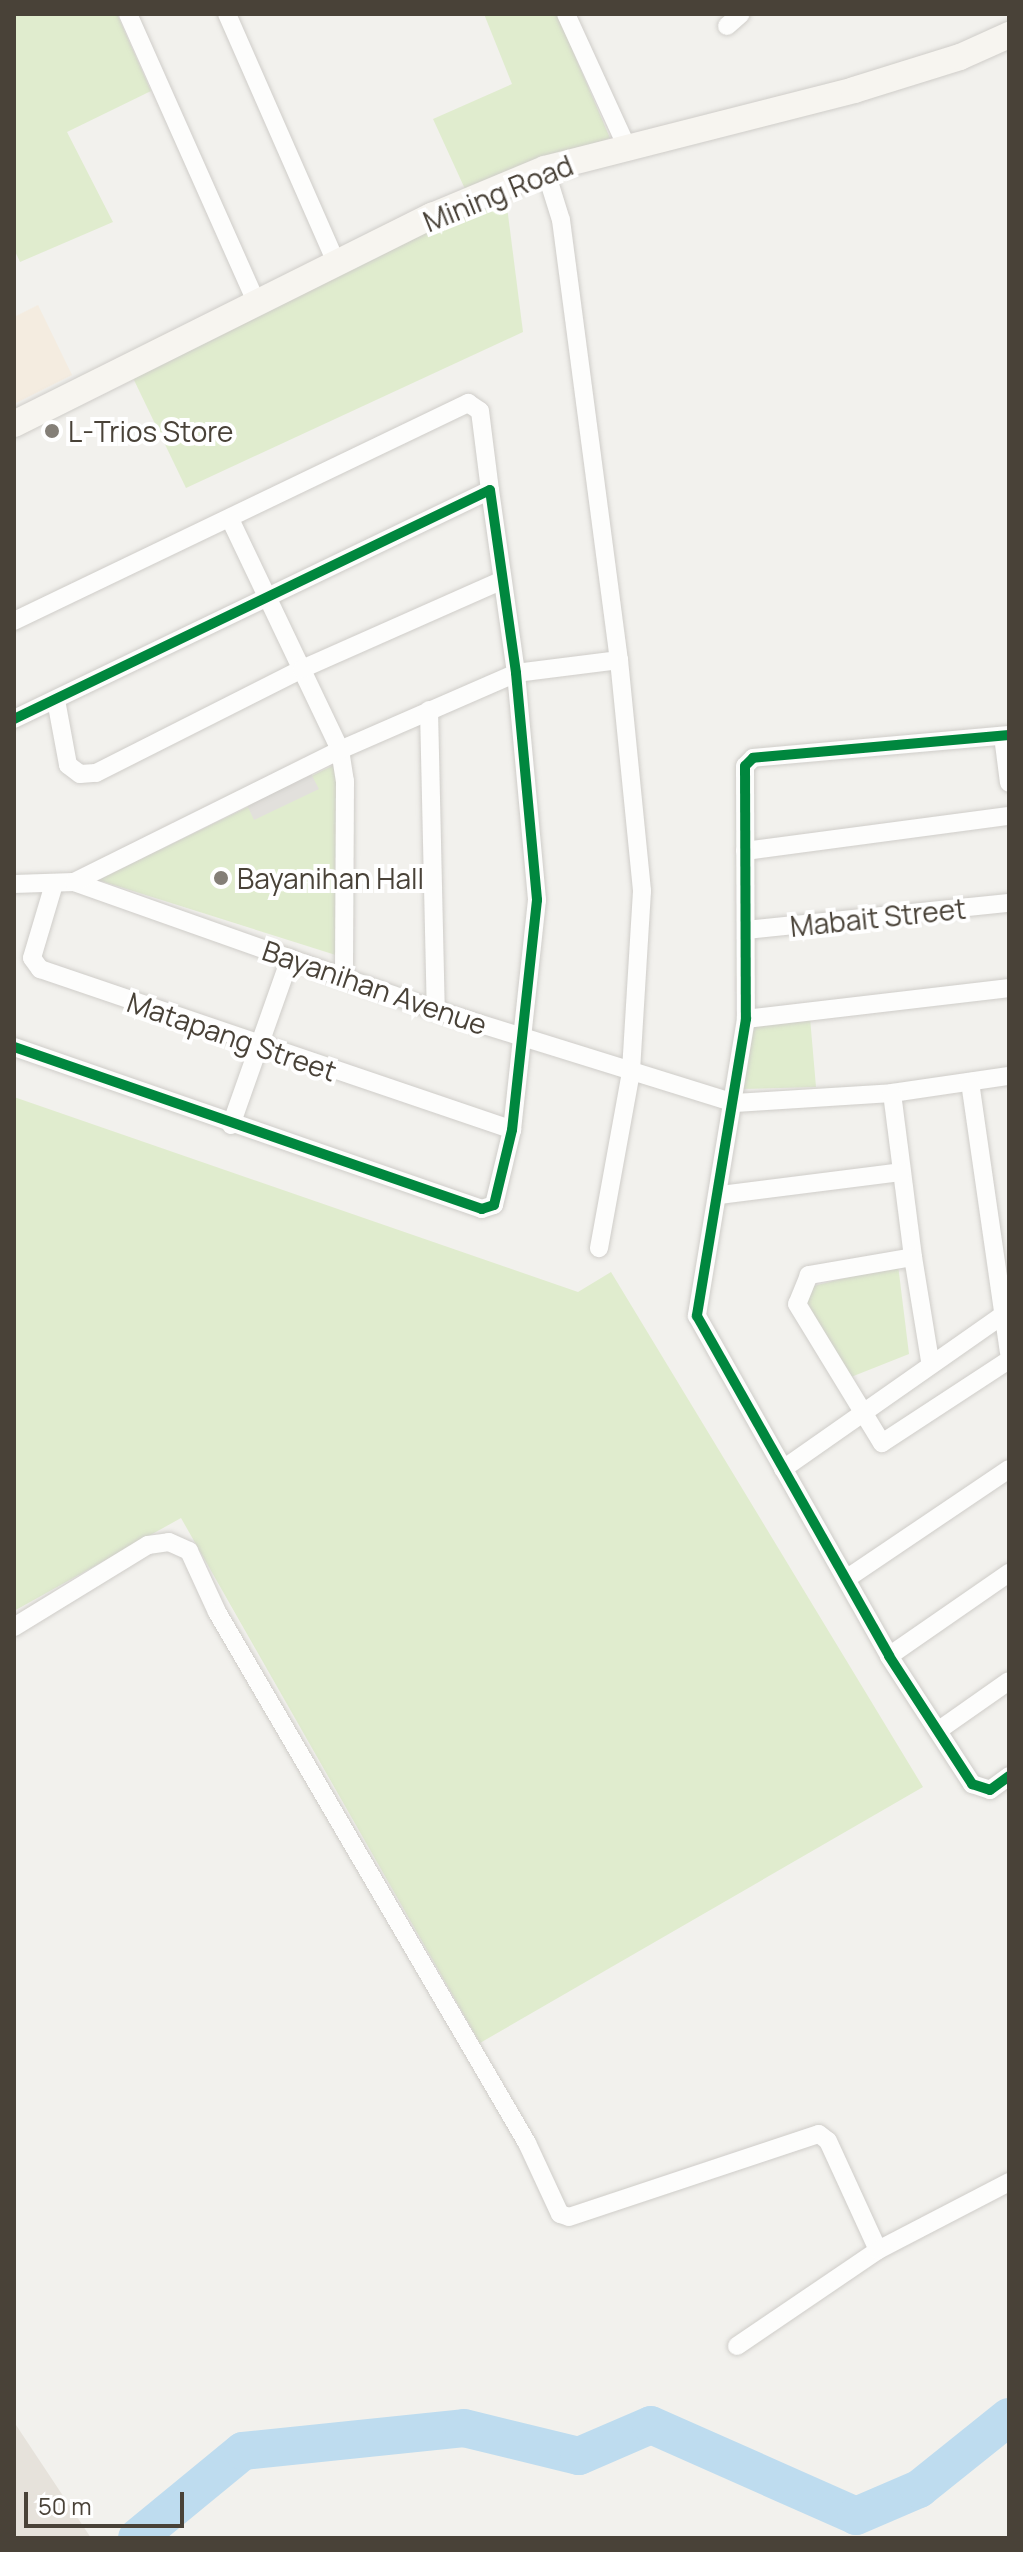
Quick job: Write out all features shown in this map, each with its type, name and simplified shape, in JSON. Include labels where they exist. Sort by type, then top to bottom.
[{"type":"street","points":[[128,14],[257,304]]},
{"type":"street","points":[[227,14],[337,264]]},
{"type":"street","points":[[566,14],[627,147]]},
{"type":"street","name":"Mining Road","points":[[14,424],[337,264],[545,169],[895,78],[1009,35]]},
{"type":"street","points":[[545,169],[561,220],[619,660],[642,891],[631,1072],[599,1248]]},
{"type":"street","points":[[14,621],[468,403],[480,411],[516,673],[537,900],[512,1130],[494,1205],[482,1209],[231,1125],[14,1047]]},
{"type":"street","points":[[14,719],[266,595],[490,490]]},
{"type":"street","points":[[230,519],[340,750],[345,781],[344,976]]},
{"type":"street","points":[[56,700],[68,765],[80,774],[96,773],[302,669],[501,581]]},
{"type":"street","points":[[14,884],[74,882],[340,750],[516,673],[619,660]]},
{"type":"street","points":[[429,710],[436,1010]]},
{"type":"street","points":[[1009,783],[1006,736],[753,758],[742,775],[746,1019],[735,1103],[697,1323],[849,1577],[889,1656],[972,1784],[990,1790],[1009,1776]]},
{"type":"street","points":[[745,851],[1009,816]]},
{"type":"street","name":"Bayanihan Avenue","points":[[74,882],[436,1010],[735,1103],[892,1093],[1009,1076]]},
{"type":"street","name":"Matapang Street","points":[[54,884],[34,966],[259,1047],[512,1130]]},
{"type":"street","name":"Mabait Street","points":[[746,930],[1009,903]]},
{"type":"street","points":[[231,1125],[290,958]]},
{"type":"street","points":[[746,1019],[1009,988]]},
{"type":"street","points":[[970,1082],[1009,1352]]},
{"type":"street","points":[[892,1093],[930,1361]]},
{"type":"street","points":[[720,1195],[902,1172]]},
{"type":"street","points":[[913,1257],[809,1275],[799,1288],[797,1304],[877,1439],[887,1442],[1009,1360]]},
{"type":"street","points":[[783,1469],[930,1361],[1004,1314]]},
{"type":"street","points":[[849,1577],[1009,1469]]},
{"type":"street","points":[[14,1627],[148,1545],[169,1542],[189,1551],[217,1612],[527,2143],[560,2214],[569,2217],[819,2134],[828,2141],[878,2250]]},
{"type":"street","points":[[889,1656],[1009,1573]]},
{"type":"street","points":[[939,1730],[1009,1681]]},
{"type":"street","points":[[737,2346],[878,2250],[1009,2182]]},
{"type":"shaded area","points":[[38,305],[72,375],[14,404],[14,317]]},
{"type":"shaded area","points":[[311,774],[319,789],[254,820],[247,805]]},
{"type":"shaded area","points":[[14,2422],[91,2538],[14,2538]]},
{"type":"green space","points":[[14,14],[117,14],[151,91],[67,132],[113,222],[20,262],[14,249]]},
{"type":"green space","points":[[484,14],[557,14],[610,138],[465,189],[433,119],[512,84]]},
{"type":"green space","points":[[505,191],[523,332],[186,488],[133,378]]},
{"type":"green space","points":[[336,764],[342,957],[98,880]]},
{"type":"green space","points":[[810,1018],[816,1087],[741,1089],[750,1025]]},
{"type":"green space","points":[[14,1097],[578,1292],[611,1272],[923,1787],[480,2043],[181,1518],[14,1611]]},
{"type":"green space","points":[[898,1265],[909,1354],[846,1379],[801,1289]]},
{"type":"waterway","points":[[137,2538],[243,2451],[464,2428],[579,2456],[651,2425],[856,2516],[919,2489],[1009,2417]]},
{"type":"cycle path","points":[[14,719],[490,490],[516,673],[537,900],[512,1130],[494,1205],[482,1209],[14,1047]]},
{"type":"cycle path","points":[[1009,735],[753,758],[745,766],[746,1019],[697,1316],[889,1656],[972,1784],[990,1790],[1009,1776]]},
{"type":"place","name":"L-Trios Store","points":[[52,431]]},
{"type":"place","name":"Bayanihan Hall","points":[[221,878]]}]
